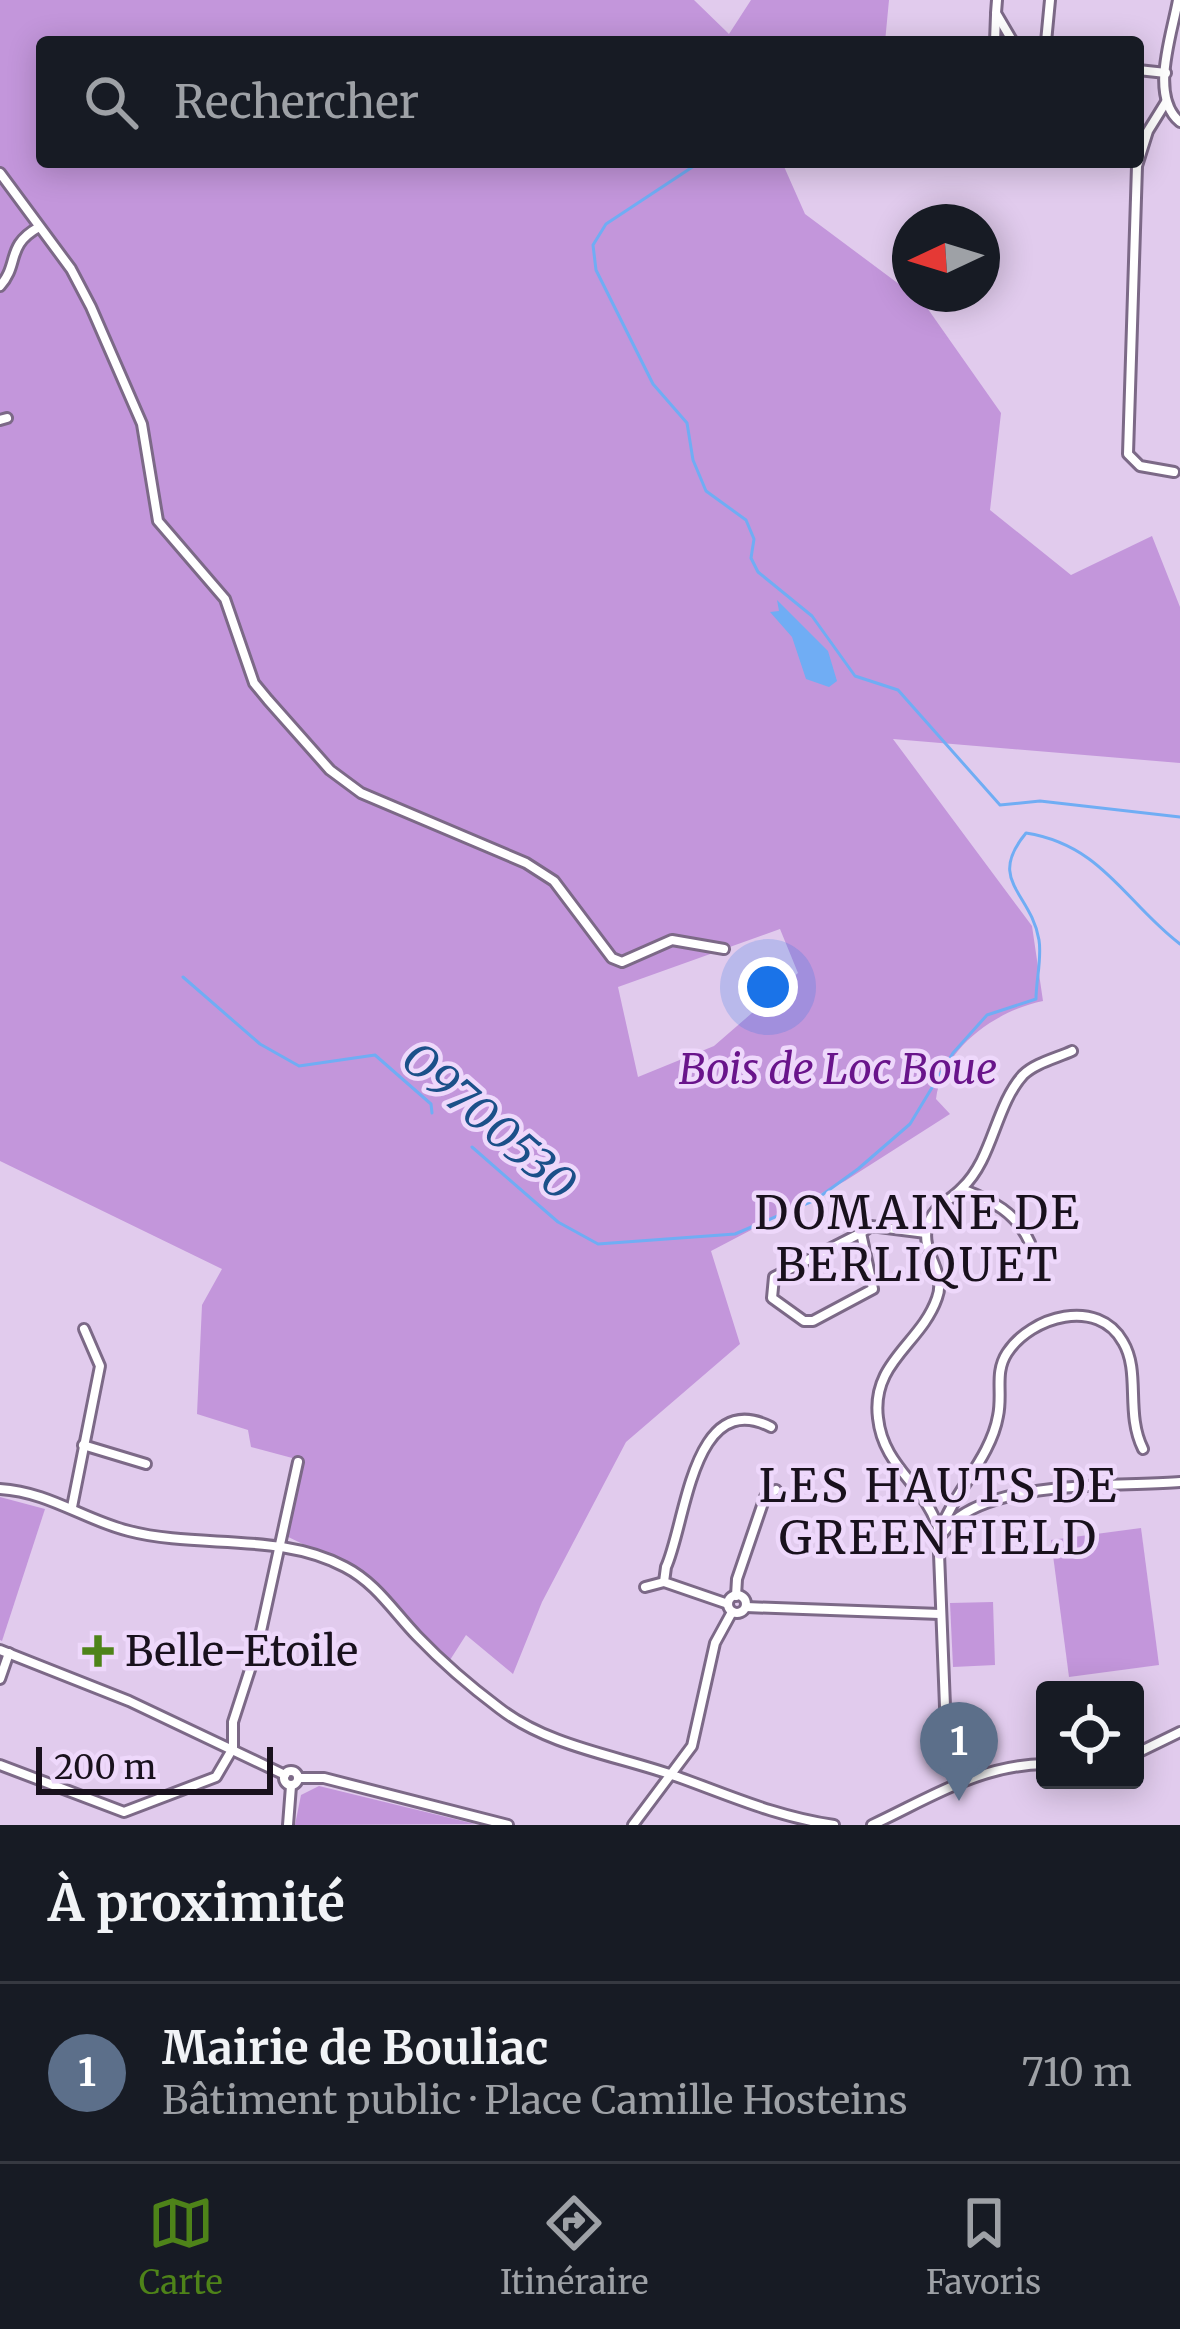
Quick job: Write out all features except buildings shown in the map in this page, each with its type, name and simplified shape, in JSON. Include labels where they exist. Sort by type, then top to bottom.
[{"type":"street","points":[[994,36],[997,0]]},
{"type":"street","points":[[1047,36],[1050,0]]},
{"type":"street","points":[[1144,144],[1166,102],[1178,0]]},
{"type":"street","points":[[996,13],[1009,36]]},
{"type":"street","points":[[1144,71],[1166,74]]},
{"type":"street","points":[[1166,102],[1180,122]]},
{"type":"street","points":[[1137,168],[1128,454],[1140,466],[1174,472]]},
{"type":"street","points":[[0,173],[92,307],[142,424],[158,521],[226,599],[254,682],[330,770],[361,793],[554,881],[612,958],[622,962],[673,940],[724,949]]},
{"type":"street","points":[[0,286],[7,280],[13,250],[39,227]]},
{"type":"street","points":[[955,1782],[938,1538],[928,1504],[887,1455],[877,1412],[889,1364],[938,1295],[940,1279],[926,1234],[940,1203],[962,1190],[1020,1078],[1072,1051]]},
{"type":"street","points":[[962,1190],[1004,1209],[1020,1222],[1030,1243]]},
{"type":"street","points":[[861,1233],[874,1285],[870,1293],[809,1322],[772,1298],[774,1277],[871,1226],[926,1234]]},
{"type":"street","points":[[938,1538],[995,1426],[998,1370],[1008,1350],[1059,1318],[1082,1314],[1107,1322],[1124,1342],[1130,1363],[1132,1425],[1143,1449]]},
{"type":"street","points":[[72,1507],[100,1366],[84,1329]]},
{"type":"street","points":[[664,1582],[700,1450],[735,1423],[755,1420],[771,1427]]},
{"type":"street","points":[[82,1445],[146,1464]]},
{"type":"street","points":[[0,1765],[124,1812],[137,1811],[216,1777],[233,1748],[233,1722],[258,1645],[298,1462]]},
{"type":"street","points":[[938,1538],[962,1513],[1008,1498],[1179,1482],[1180,1497]]},
{"type":"street","points":[[0,1489],[72,1507],[142,1534],[314,1555],[361,1576],[430,1648],[529,1727],[741,1804],[834,1825]]},
{"type":"street","points":[[633,1825],[692,1746],[715,1643],[736,1596],[737,1579],[765,1498],[776,1490]]},
{"type":"street","points":[[645,1587],[664,1582],[730,1608],[940,1614]]},
{"type":"street","points":[[736,1596],[746,1607]]},
{"type":"street","points":[[0,1679],[4,1651],[233,1748],[295,1782],[319,1777],[508,1825]]},
{"type":"street","points":[[1144,1750],[1180,1732]]},
{"type":"street","points":[[872,1825],[955,1782],[1012,1765],[1036,1764]]},
{"type":"street","points":[[288,1825],[295,1782]]},
{"type":"green space","name":"Bois de Loc Boue","points":[[0,0],[694,0],[729,34],[751,0],[889,0],[886,36],[36,36],[36,168],[785,168],[805,214],[892,279],[892,312],[930,312],[1001,413],[990,510],[1071,575],[1152,536],[1180,607],[1180,763],[893,739],[1032,926],[1043,1001],[1007,1013],[960,1048],[936,1099],[950,1114],[845,1181],[711,1251],[740,1344],[626,1442],[542,1602],[513,1674],[466,1635],[450,1660],[420,1635],[371,1577],[280,1533],[296,1459],[251,1447],[248,1430],[197,1414],[202,1305],[222,1269],[0,1161]],"holes":[[[780,929],[798,973],[714,1046],[638,1077],[618,987]]]},
{"type":"green space","points":[[0,1497],[45,1509],[2,1641],[0,1640]]},
{"type":"green space","points":[[1141,1528],[1159,1665],[1069,1677],[1051,1540]]},
{"type":"green space","points":[[993,1602],[995,1665],[953,1667],[950,1603]]},
{"type":"green space","points":[[319,1786],[475,1824],[295,1825],[301,1795]]},
{"type":"water","points":[[777,600],[828,651],[837,681],[829,687],[806,679],[792,637],[770,612],[779,611]]},
{"type":"waterway","points":[[691,168],[606,224],[593,245],[596,270],[653,384],[687,423],[693,460],[706,491],[746,520],[754,539],[751,558],[758,572],[812,616],[855,676],[898,690],[1000,805],[1040,801],[1180,817]]},
{"type":"waterway","name":"O9700530","points":[[472,1147],[558,1222],[598,1244],[735,1234],[815,1200],[858,1169],[910,1124],[953,1053],[987,1015],[1036,999],[1039,940],[1010,875],[1015,849],[1026,833],[1052,839],[1094,862],[1180,944]]},
{"type":"waterway","name":"O9700530","points":[[183,977],[260,1044],[299,1066],[375,1055],[431,1104],[432,1113]]},
{"type":"place","name":"Belle-Etoile","points":[[98,1651]]},
{"type":"place","name":"Mairie de Bouliac","points":[[959,1801]]},
{"type":"district","name":"DOMAINE DE BERLIQUET","points":[[918,1239]]},
{"type":"district","name":"LES HAUTS DE GREENFIELD","points":[[939,1512]]}]
